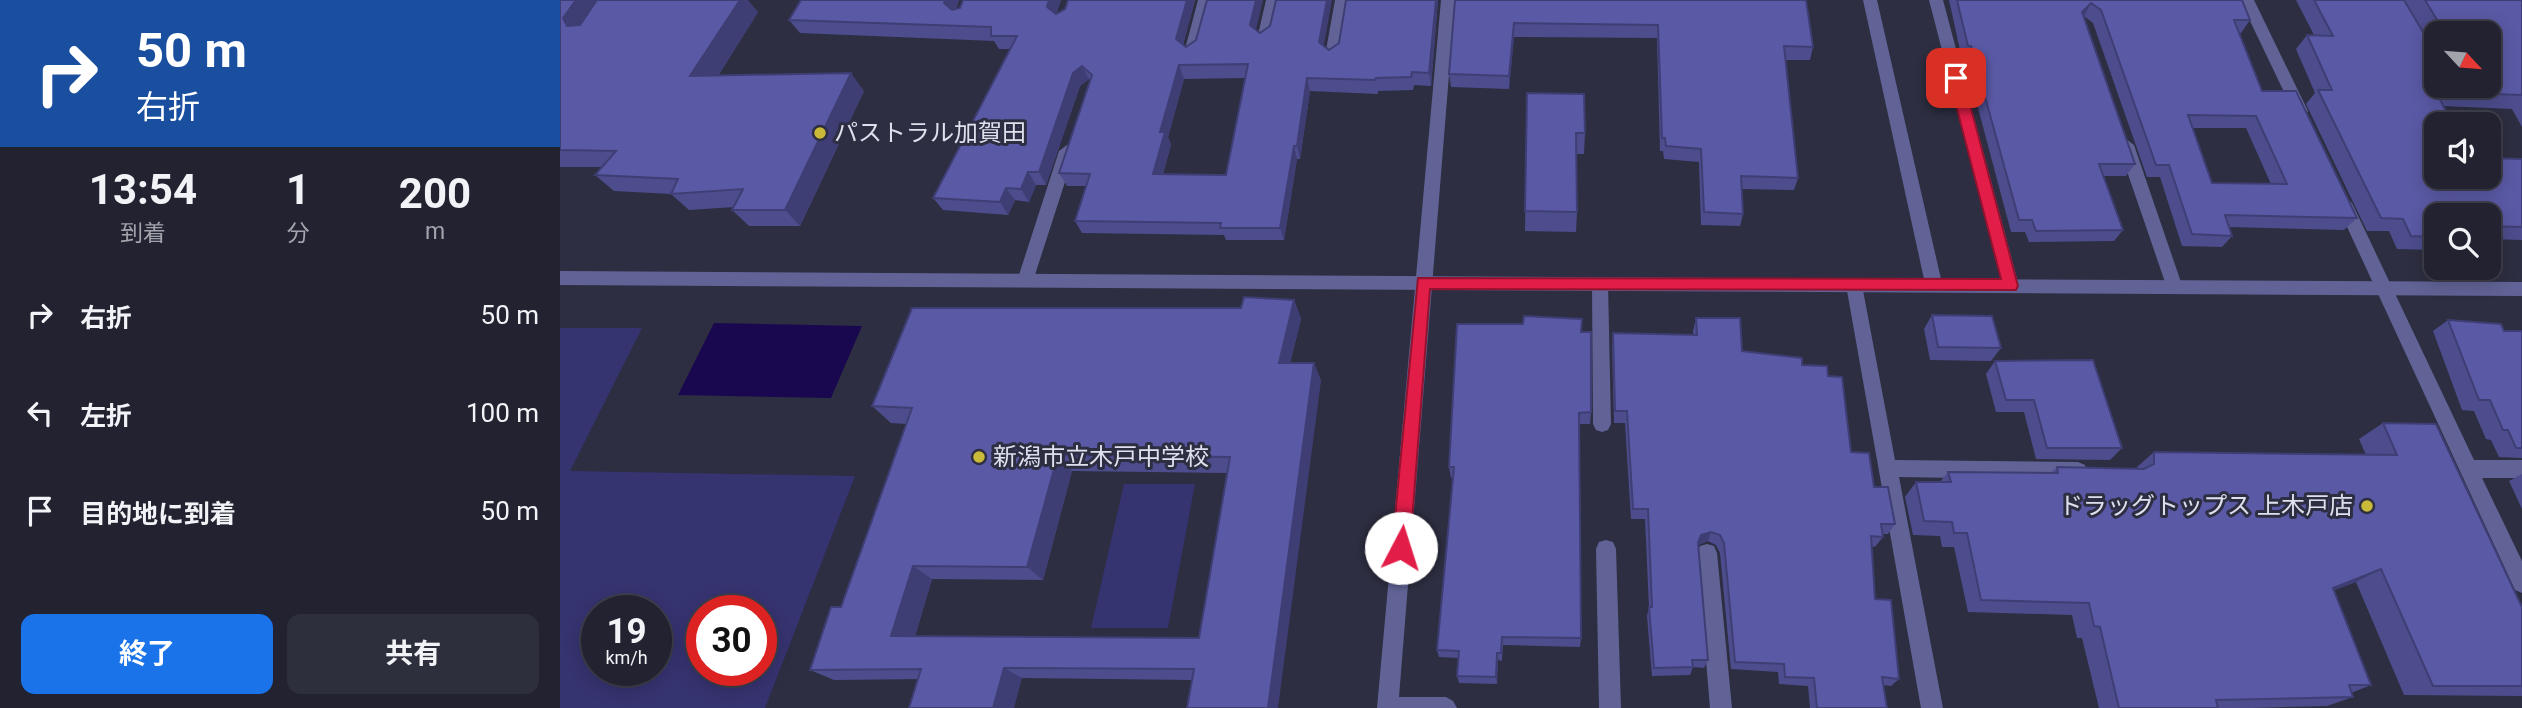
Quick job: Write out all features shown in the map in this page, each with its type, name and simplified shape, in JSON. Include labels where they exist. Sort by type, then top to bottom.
[{"type":"street","points":[[1191,53],[1205,0]]},
{"type":"street","points":[[1264,39],[1273,0]]},
{"type":"street","points":[[1332,56],[1342,0]]},
{"type":"street","points":[[1446,708],[1388,708],[1448,0]]},
{"type":"street","points":[[1870,0],[1934,285]]},
{"type":"street","points":[[1936,0],[2011,286]]},
{"type":"street","points":[[2247,0],[2307,126]]},
{"type":"street","points":[[2120,129],[2175,288]]},
{"type":"street","points":[[1025,281],[1072,139]]},
{"type":"street","points":[[2337,189],[2522,583]]},
{"type":"street","points":[[560,278],[2522,289]]},
{"type":"street","points":[[1600,284],[1602,424]]},
{"type":"street","points":[[1854,285],[1932,708]]},
{"type":"street","points":[[1887,468],[2100,471]]},
{"type":"street","points":[[2469,469],[2522,469]]},
{"type":"street","points":[[1606,549],[1610,708]]},
{"type":"street","points":[[1707,554],[1721,708]]},
{"type":"shaded area","points":[[714,323],[862,326],[831,398],[678,395]]},
{"type":"shaded area","points":[[560,328],[642,328],[570,471],[855,476],[777,677],[777,595],[686,595],[686,686],[774,686],[765,708],[560,708]]},
{"type":"shaded area","points":[[1124,484],[1195,484],[1168,628],[1091,628]]},
{"type":"building","points":[[560,0],[576,0],[563,18],[567,26],[580,25],[597,0],[740,0],[690,76],[851,73],[785,210],[732,210],[743,189],[671,194],[678,179],[595,175],[616,151],[560,150]]},
{"type":"building","points":[[801,0],[945,0],[944,3],[952,10],[960,8],[963,0],[1049,0],[1047,7],[1056,14],[1065,9],[1068,0],[1187,0],[1176,39],[1186,47],[1196,40],[1207,0],[1256,0],[1250,25],[1260,33],[1270,26],[1276,0],[1327,0],[1319,42],[1329,50],[1339,43],[1346,0],[1436,0],[1429,73],[1412,72],[1411,77],[1375,80],[1307,78],[1297,146],[1294,146],[1280,228],[1220,228],[1221,223],[1075,221],[1090,174],[1059,173],[1092,75],[1082,66],[1073,73],[1039,172],[1028,172],[1021,189],[1006,188],[1000,202],[933,198],[1017,36],[991,36],[991,27],[789,20]],"holes":[[[1248,64],[1226,175],[1153,174],[1165,132],[1160,132],[1179,65]]]},
{"type":"building","points":[[1455,0],[1806,0],[1813,47],[1784,46],[1798,178],[1741,176],[1743,214],[1704,212],[1701,149],[1666,146],[1665,138],[1662,138],[1658,25],[1514,23],[1509,76],[1449,74]]},
{"type":"building","points":[[1957,0],[2242,0],[2250,20],[2234,20],[2262,91],[2296,91],[2357,218],[2225,215],[2232,236],[2192,234],[2169,165],[2156,165],[2101,10],[2091,3],[2082,12],[2135,164],[2099,164],[2123,230],[2036,231],[2032,220],[2019,220],[1971,46],[1968,46]],"holes":[[[2188,115],[2256,116],[2287,184],[2212,183]]]},
{"type":"building","points":[[2314,0],[2404,0],[2424,34],[2424,98],[2439,98],[2447,112],[2424,112],[2424,189],[2501,189],[2501,158],[2522,159],[2522,227],[2501,226],[2501,203],[2424,203],[2424,237],[2411,236],[2403,219],[2381,218],[2318,90],[2332,90],[2307,35],[2333,36]]},
{"type":"building","points":[[2425,0],[2522,0],[2522,95],[2501,94],[2501,21],[2438,21]]},
{"type":"building","points":[[1527,93],[1584,94],[1585,133],[1576,133],[1577,212],[1525,211]]},
{"type":"building","points":[[1244,297],[1294,300],[1279,363],[1314,363],[1268,708],[1187,708],[1194,669],[1004,668],[993,708],[909,708],[921,669],[810,670],[831,607],[841,607],[912,408],[872,406],[912,308],[1241,308]],"holes":[[[1058,455],[1230,457],[1199,638],[891,636],[913,566],[1027,567]]]},
{"type":"building","points":[[1932,315],[1992,316],[2001,348],[1938,347]]},
{"type":"building","points":[[1524,316],[1582,319],[1581,332],[1591,332],[1591,412],[1579,413],[1581,638],[1502,637],[1501,653],[1497,653],[1496,677],[1457,676],[1459,651],[1437,650],[1454,467],[1449,467],[1457,324],[1523,324]]},
{"type":"building","points":[[1696,318],[1740,318],[1742,351],[1802,358],[1802,365],[1827,366],[1828,376],[1842,377],[1851,452],[1869,453],[1874,487],[1888,487],[1895,524],[1881,524],[1883,537],[1871,536],[1875,599],[1891,600],[1899,679],[1882,677],[1887,708],[1817,708],[1814,678],[1785,677],[1784,664],[1735,662],[1724,543],[1720,535],[1711,532],[1701,535],[1698,543],[1708,660],[1692,660],[1693,667],[1654,668],[1649,607],[1652,607],[1648,509],[1633,509],[1627,411],[1615,411],[1613,333],[1697,335]]},
{"type":"building","points":[[2448,320],[2501,324],[2504,331],[2522,331],[2522,448],[2516,448],[2508,430],[2503,430],[2490,400],[2479,400]]},
{"type":"building","points":[[2093,360],[2122,448],[2047,448],[2034,400],[2006,400],[1995,361]]},
{"type":"building","points":[[2383,423],[2436,424],[2522,607],[2522,686],[2433,686],[2381,569],[2333,588],[2371,685],[2349,685],[2353,697],[2216,700],[2218,708],[2119,708],[2100,627],[2094,626],[2089,603],[1981,600],[1967,533],[1954,533],[1952,522],[1924,521],[1916,482],[1951,482],[1948,472],[2058,473],[2057,467],[2144,469],[2154,464],[2154,452],[2397,455]]},
{"type":"place","name":"パストラル加賀田","points":[[820,133]]},
{"type":"place","name":"新潟市立木戸中学校","points":[[979,457]]},
{"type":"place","name":"ドラッグトップス 上木戸店","points":[[2367,506]]},
{"type":"route","points":[[1401,548],[1423,283],[2011,286],[1956,78]]}]
